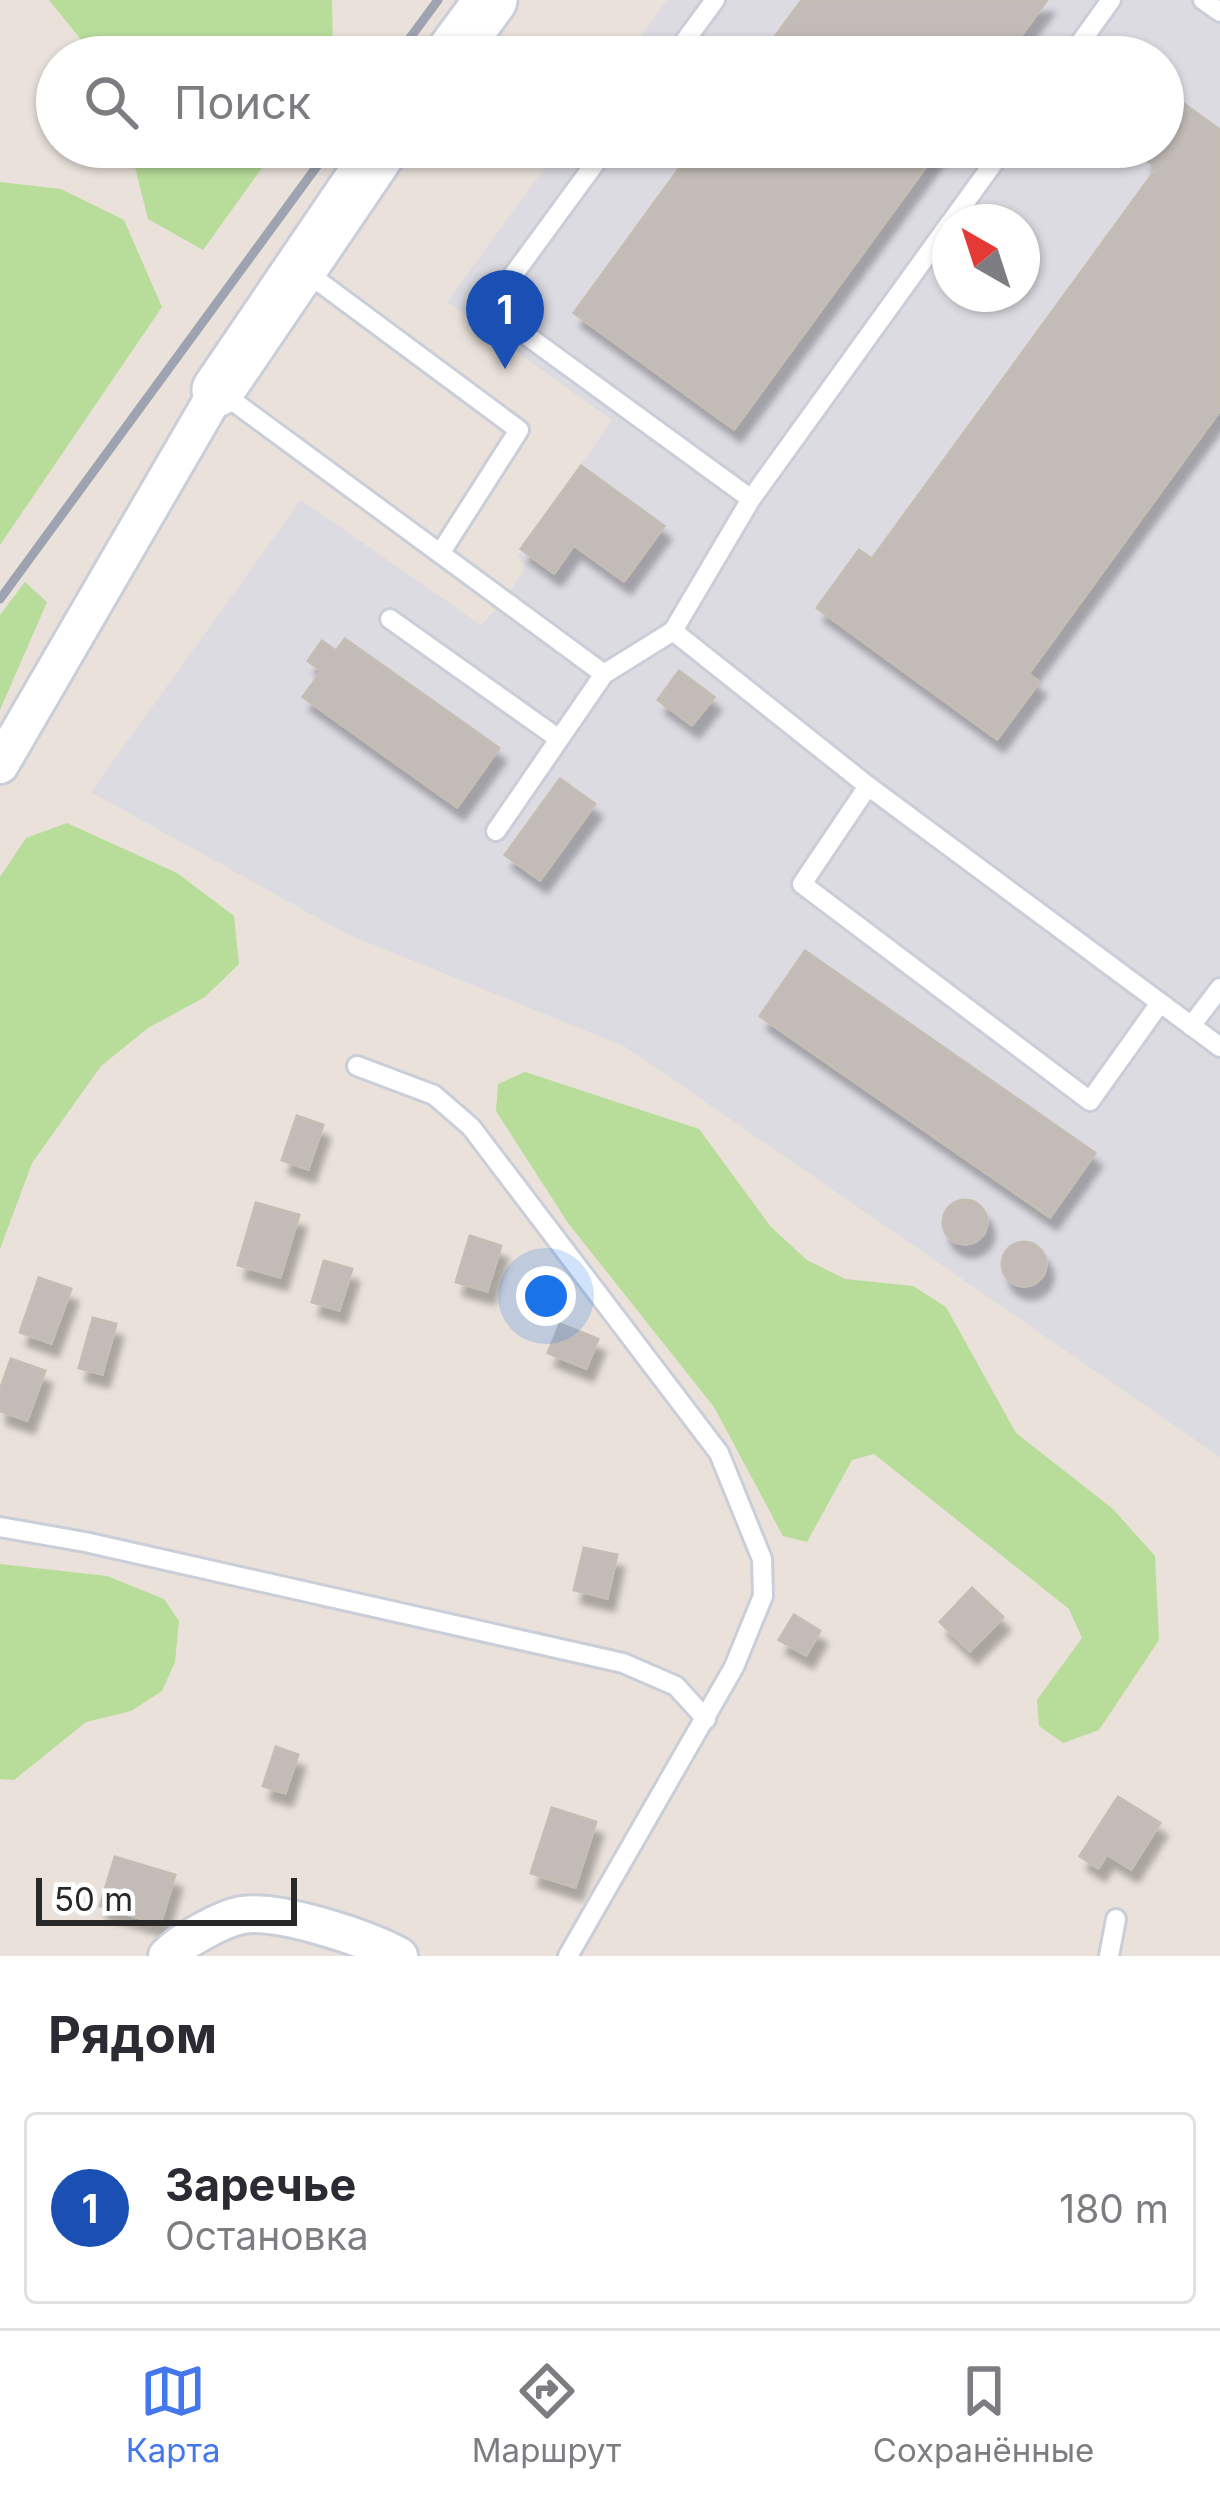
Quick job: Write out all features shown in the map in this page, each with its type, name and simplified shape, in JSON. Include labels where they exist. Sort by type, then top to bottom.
[{"type":"street","points":[[463,36],[490,0]]},
{"type":"street","points":[[0,765],[218,391],[368,168]]},
{"type":"street","points":[[167,1956],[180,1943],[243,1915],[304,1921],[399,1956]]},
{"type":"lane","points":[[688,36],[715,0]]},
{"type":"lane","points":[[1085,36],[1111,0]]},
{"type":"lane","points":[[1203,0],[1220,12]]},
{"type":"lane","points":[[592,168],[489,308],[751,500]]},
{"type":"lane","points":[[964,204],[990,168]]},
{"type":"lane","points":[[496,831],[604,674],[673,631],[751,500],[932,249]]},
{"type":"lane","points":[[300,268],[519,430],[441,552]]},
{"type":"lane","points":[[218,391],[604,674]]},
{"type":"lane","points":[[390,619],[559,739]]},
{"type":"lane","points":[[673,631],[868,786],[1220,1047]]},
{"type":"lane","points":[[868,786],[802,884],[1090,1101],[1160,1003]]},
{"type":"lane","points":[[1191,1026],[1220,988]]},
{"type":"lane","points":[[357,1066],[434,1095],[471,1127],[719,1453],[762,1558],[763,1596],[734,1667],[568,1956]]},
{"type":"lane","points":[[0,1527],[108,1547],[623,1664],[676,1686],[706,1719]]},
{"type":"lane","points":[[1109,1956],[1116,1919]]},
{"type":"shaded area","points":[[667,0],[1220,0],[1220,1457],[626,1047],[347,934],[91,792],[301,500],[481,625],[525,568],[518,555],[612,420],[447,302],[545,168],[1184,168],[1184,36],[641,36]]},
{"type":"green space","points":[[49,0],[332,0],[333,36],[78,36]]},
{"type":"green space","points":[[135,168],[262,168],[203,250],[148,219]]},
{"type":"green space","points":[[0,182],[61,189],[124,220],[162,307],[0,545]]},
{"type":"green space","points":[[25,582],[47,602],[0,710],[0,615]]},
{"type":"green space","points":[[67,823],[177,873],[234,916],[239,964],[205,997],[148,1028],[101,1066],[32,1163],[0,1249],[0,877],[26,838]]},
{"type":"green space","points":[[525,1072],[699,1129],[771,1227],[807,1260],[845,1279],[913,1286],[946,1307],[1016,1433],[1113,1509],[1155,1556],[1159,1640],[1099,1730],[1063,1743],[1039,1726],[1037,1700],[1082,1638],[1069,1609],[874,1454],[852,1460],[807,1542],[783,1536],[714,1407],[568,1223],[496,1111],[498,1084]]},
{"type":"green space","points":[[0,1564],[107,1576],[164,1599],[179,1621],[175,1662],[162,1691],[131,1711],[86,1722],[14,1780],[0,1779]]},
{"type":"building","points":[[802,0],[1047,0],[1020,36],[775,36]]},
{"type":"building","points":[[1184,104],[1220,130],[1220,410],[1028,674],[1039,682],[997,739],[817,608],[859,550],[872,559],[1157,168],[1184,168]]},
{"type":"building","points":[[680,168],[925,168],[734,429],[574,313]]},
{"type":"building","points":[[581,466],[664,526],[624,581],[574,545],[554,573],[521,549]]},
{"type":"building","points":[[345,639],[499,748],[457,807],[303,697],[322,671],[308,661],[322,641],[336,651]]},
{"type":"building","points":[[679,671],[714,697],[692,725],[658,700]]},
{"type":"building","points":[[560,779],[595,804],[540,880],[505,855]]},
{"type":"building","points":[[805,951],[1095,1153],[1050,1217],[760,1016]]},
{"type":"building","points":[[297,1116],[323,1125],[308,1169],[282,1160]]},
{"type":"building","points":[[965,1200],[980,1207],[987,1222],[980,1237],[965,1244],[950,1237],[943,1222],[950,1207]]},
{"type":"building","points":[[256,1203],[299,1215],[280,1277],[238,1265]]},
{"type":"building","points":[[470,1236],[501,1246],[487,1291],[456,1282]]},
{"type":"building","points":[[1024,1242],[1039,1249],[1046,1264],[1039,1279],[1024,1286],[1009,1279],[1002,1264],[1009,1249]]},
{"type":"building","points":[[324,1261],[352,1269],[339,1310],[312,1302]]},
{"type":"building","points":[[39,1278],[71,1289],[51,1343],[20,1332]]},
{"type":"building","points":[[93,1318],[116,1324],[102,1374],[79,1368]]},
{"type":"building","points":[[560,1324],[598,1339],[586,1368],[548,1353]]},
{"type":"building","points":[[11,1359],[45,1371],[27,1420],[0,1411],[0,1390]]},
{"type":"building","points":[[584,1548],[617,1555],[607,1598],[574,1590]]},
{"type":"building","points":[[972,1588],[1003,1617],[970,1651],[940,1622]]},
{"type":"building","points":[[794,1615],[820,1631],[806,1655],[779,1640]]},
{"type":"building","points":[[276,1747],[298,1755],[285,1793],[263,1786]]},
{"type":"building","points":[[1118,1797],[1160,1823],[1131,1869],[1107,1854],[1098,1868],[1080,1856]]},
{"type":"building","points":[[552,1808],[596,1822],[575,1887],[531,1873]]},
{"type":"building","points":[[115,1857],[175,1875],[160,1924],[100,1906]]},
{"type":"railway","points":[[411,36],[438,0]]},
{"type":"railway","points":[[0,599],[316,168]]},
{"type":"place","name":"Заречье","points":[[505,369]]}]
